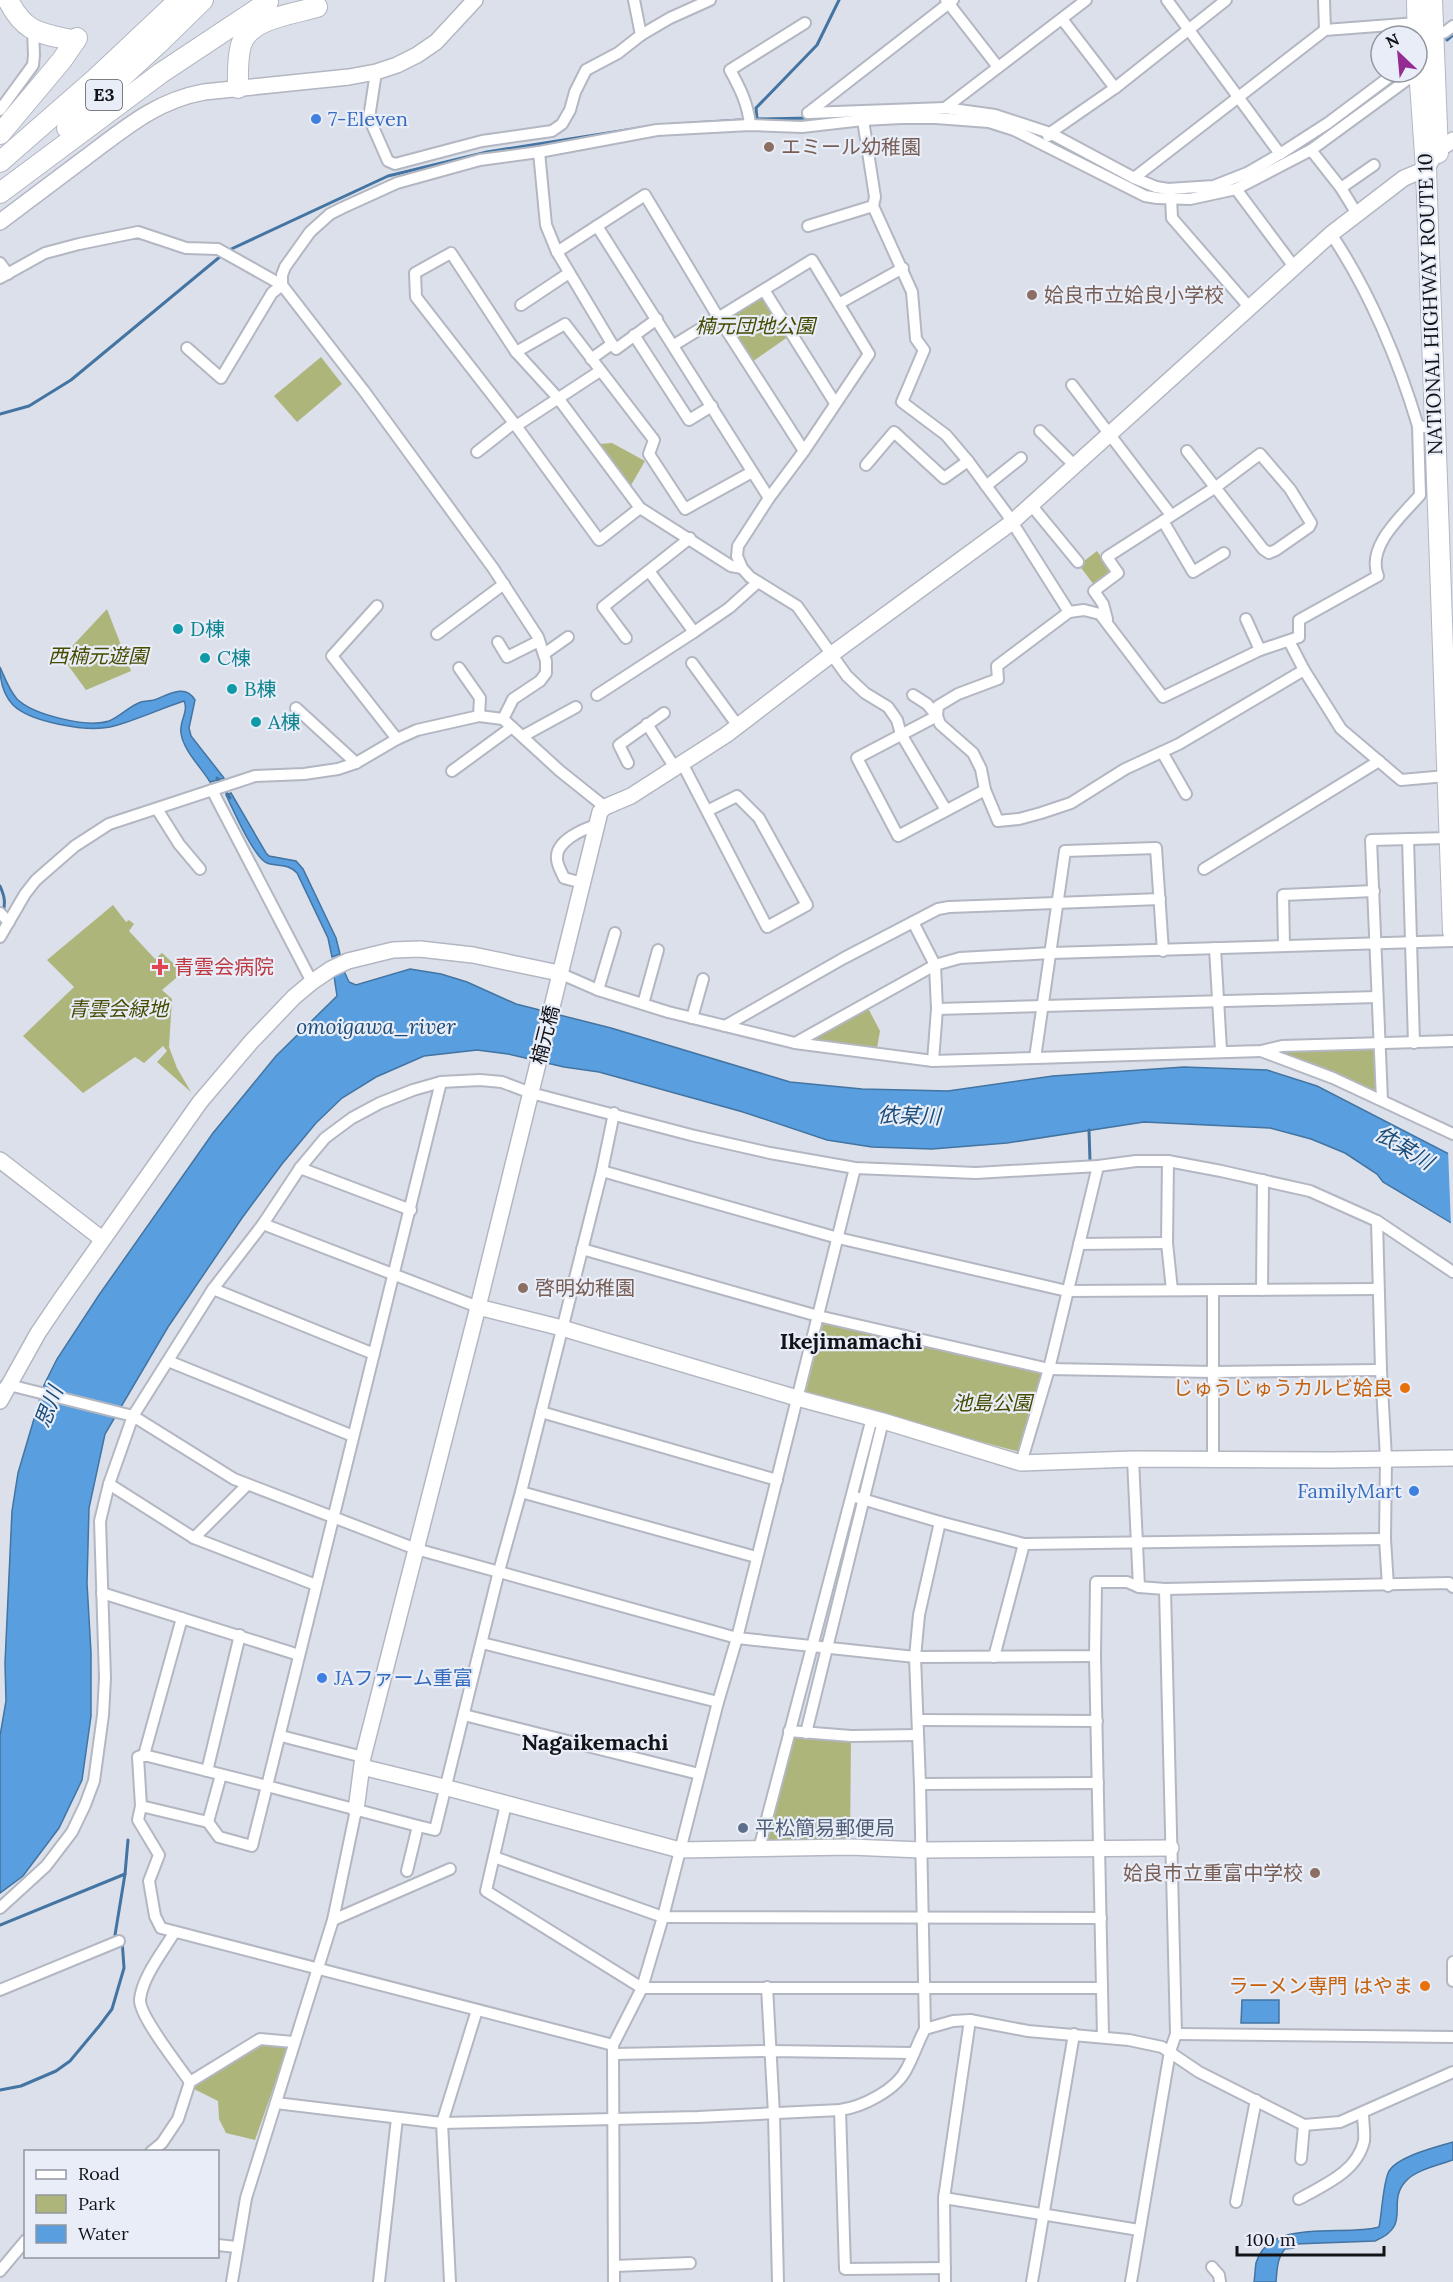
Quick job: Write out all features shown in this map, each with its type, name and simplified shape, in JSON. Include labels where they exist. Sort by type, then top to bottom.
[{"type":"highway","points":[[0,134],[76,40],[28,27],[15,13],[8,0]]},
{"type":"highway","name":"E3","points":[[0,162],[95,79],[179,0]]},
{"type":"highway","name":"E3","points":[[0,184],[108,91],[203,0]]},
{"type":"highway","name":"NATIONAL HIGHWAY ROUTE 10","points":[[1417,0],[1418,23]]},
{"type":"highway","name":"NATIONAL HIGHWAY ROUTE 10","points":[[1432,0],[1445,145],[1453,551]]},
{"type":"highway","points":[[0,193],[161,73],[268,2]]},
{"type":"highway","points":[[238,88],[239,54],[248,33],[262,24],[317,7]]},
{"type":"highway","name":"NATIONAL HIGHWAY ROUTE 10","points":[[1420,84],[1426,169],[1426,427],[1453,932]]},
{"type":"street","points":[[0,222],[148,112],[184,96],[349,77],[397,65],[436,42],[475,0]]},
{"type":"street","points":[[634,0],[641,35]]},
{"type":"street","points":[[376,72],[369,118],[388,161],[395,165],[482,141],[552,131],[562,124],[570,110],[575,92],[586,70],[618,53],[641,35],[670,18],[710,0]]},
{"type":"street","points":[[945,108],[1086,0]]},
{"type":"street","points":[[1167,0],[1280,154]]},
{"type":"street","points":[[1045,144],[1050,133],[1114,88],[1226,0]]},
{"type":"street","points":[[1324,0],[1325,30]]},
{"type":"street","points":[[802,127],[808,113],[949,1],[998,67]]},
{"type":"street","points":[[1062,18],[1114,88]]},
{"type":"street","points":[[750,125],[749,110],[730,70],[804,23]]},
{"type":"street","points":[[1134,178],[1325,30],[1418,23]]},
{"type":"street","points":[[1434,36],[1453,26]]},
{"type":"street","points":[[0,110],[33,65],[33,29]]},
{"type":"street","points":[[808,113],[945,108],[995,115],[1050,133],[1134,178],[1168,189],[1214,186],[1247,173],[1328,123],[1380,84]]},
{"type":"street","points":[[282,285],[285,267],[310,232],[330,214],[397,183],[480,160],[538,152],[657,130],[750,125],[802,127],[863,120],[936,118],[988,122],[1014,130],[1145,196],[1190,199],[1236,189],[1311,150],[1389,84]]},
{"type":"street","points":[[863,120],[875,197],[873,206],[912,292],[916,339],[924,350],[902,402],[946,435],[968,461],[1069,612]]},
{"type":"street","points":[[0,937],[5,918],[36,880],[75,846],[110,824],[255,776],[304,774],[338,769],[356,763],[417,730],[479,716],[503,719],[560,771],[605,807],[631,796],[738,726],[1011,523],[1331,234],[1404,178],[1426,169],[1445,145]]},
{"type":"street","points":[[1311,150],[1341,188],[1357,214]]},
{"type":"street","points":[[538,152],[546,225],[557,252],[612,344],[616,349],[657,319]]},
{"type":"street","points":[[395,165],[397,183]]},
{"type":"street","points":[[1341,188],[1374,165]]},
{"type":"street","points":[[1236,189],[1295,268]]},
{"type":"street","points":[[557,252],[645,195],[718,317],[804,451]]},
{"type":"street","points":[[1171,197],[1172,218],[1250,308]]},
{"type":"street","points":[[808,226],[873,206]]},
{"type":"street","points":[[597,226],[769,498]]},
{"type":"street","points":[[0,263],[4,276],[45,253],[138,232],[186,248],[219,250],[282,285],[364,391],[504,584],[539,641],[546,661],[546,673],[540,681],[513,699],[503,719]]},
{"type":"street","points":[[937,716],[938,705],[958,694],[998,679],[997,666],[1069,612],[1094,610],[1100,614],[1163,697],[1260,650],[1299,637],[1299,620],[1378,576],[1375,567],[1382,540],[1420,495],[1426,427],[1350,262],[1331,234]]},
{"type":"street","points":[[640,508],[599,540],[515,425],[416,297],[415,273],[451,253],[516,352],[558,398],[640,508],[731,566],[742,568]]},
{"type":"street","points":[[674,345],[812,260],[840,303],[869,354],[804,451],[769,498],[738,546],[737,556],[742,568],[758,582],[797,606],[847,676],[865,693],[888,707],[897,720],[901,734],[946,810]]},
{"type":"street","points":[[840,303],[903,268]]},
{"type":"street","points":[[521,305],[569,273]]},
{"type":"street","points":[[187,348],[221,378],[272,293],[282,285]]},
{"type":"street","points":[[764,290],[835,403]]},
{"type":"street","points":[[516,352],[565,324],[654,440],[649,454],[685,509],[752,472]]},
{"type":"street","points":[[634,335],[689,420],[712,406]]},
{"type":"street","points":[[591,359],[612,344]]},
{"type":"street","points":[[477,452],[515,425],[600,372]]},
{"type":"street","points":[[1072,384],[1110,434],[1167,518],[1192,572],[1224,554]]},
{"type":"street","points":[[1040,431],[1075,466]]},
{"type":"street","points":[[866,465],[894,432],[944,478],[968,461]]},
{"type":"street","points":[[1107,622],[1103,604],[1094,591],[1118,573],[1107,557],[1216,487],[1260,454],[1290,489],[1311,524],[1269,553],[1263,549],[1216,487],[1187,451]]},
{"type":"street","points":[[986,486],[1021,458]]},
{"type":"street","points":[[1032,506],[1078,562]]},
{"type":"street","points":[[626,638],[603,607],[690,538]]},
{"type":"street","points":[[649,571],[694,632]]},
{"type":"street","points":[[597,695],[729,608],[758,582]]},
{"type":"street","points":[[437,634],[504,584]]},
{"type":"street","points":[[377,606],[332,656],[397,739]]},
{"type":"street","points":[[1246,619],[1260,650]]},
{"type":"street","points":[[544,654],[567,637]]},
{"type":"street","points":[[498,642],[507,657],[539,641]]},
{"type":"street","points":[[1289,641],[1304,670],[1341,729],[1401,780],[1446,776]]},
{"type":"street","points":[[692,663],[738,726]]},
{"type":"street","points":[[459,668],[480,698],[479,716]]},
{"type":"street","points":[[913,695],[927,704],[937,716],[940,724],[973,753],[981,769],[985,790],[998,821],[1019,819],[1071,803],[1125,768],[1162,752],[1304,670]]},
{"type":"street","points":[[296,708],[356,763]]},
{"type":"street","points":[[523,736],[576,708]]},
{"type":"street","points":[[628,763],[619,745],[664,713]]},
{"type":"street","points":[[937,716],[856,758],[898,836],[985,790]]},
{"type":"street","points":[[647,724],[707,811],[767,927],[807,905],[759,818],[737,796],[707,811]]},
{"type":"street","points":[[452,771],[512,727]]},
{"type":"street","points":[[1162,752],[1186,794]]},
{"type":"street","points":[[1204,869],[1379,761]]},
{"type":"street","points":[[212,790],[312,982]]},
{"type":"street","name":"楠元橋","points":[[356,1810],[363,1762],[600,812],[605,807]]},
{"type":"street","points":[[157,809],[178,844],[200,868]]},
{"type":"street","points":[[583,883],[564,878],[557,859],[559,850],[572,836],[597,825]]},
{"type":"street","points":[[1382,1100],[1371,840],[1448,837]]},
{"type":"street","points":[[1408,839],[1414,1043]]},
{"type":"street","points":[[1035,1058],[1065,851],[1156,848],[1163,951]]},
{"type":"street","points":[[1284,946],[1283,895],[1374,891]]},
{"type":"street","points":[[725,1026],[938,909],[1160,899]]},
{"type":"street","points":[[913,922],[935,965],[937,1009],[933,1061]]},
{"type":"street","points":[[598,990],[615,933]]},
{"type":"street","points":[[795,1043],[935,965],[960,958],[1051,953],[1453,941]]},
{"type":"street","points":[[1215,948],[1221,1050]]},
{"type":"street","points":[[0,1401],[38,1333],[102,1239],[220,1076],[294,997],[331,969],[348,961],[393,950],[420,949],[473,955],[692,1018],[795,1043],[933,1061],[1453,1041]]},
{"type":"street","points":[[643,1004],[658,950]]},
{"type":"street","points":[[692,1018],[704,979]]},
{"type":"street","points":[[937,1009],[1377,997]]},
{"type":"street","points":[[1261,1050],[1333,1078],[1453,1134]]},
{"type":"street","points":[[0,1908],[46,1866],[72,1832],[94,1780],[103,1715],[105,1678],[100,1521],[129,1414],[168,1361],[213,1289],[263,1224],[300,1168],[325,1138],[352,1118],[380,1103],[413,1089],[441,1082],[480,1080],[532,1088],[691,1135],[770,1153],[855,1168],[976,1173],[1098,1166],[1136,1161],[1167,1161],[1310,1191],[1377,1221],[1453,1272]]},
{"type":"street","points":[[141,1806],[208,1822],[219,1837],[252,1845],[281,1736],[298,1655],[411,1210],[441,1082]]},
{"type":"street","points":[[614,1113],[602,1171],[444,1787],[435,1830],[144,1755],[138,1757],[141,1806],[138,1820],[159,1855],[149,1881],[155,1916],[161,1928],[174,1933],[477,2010],[613,2050],[913,2053]]},
{"type":"street","points":[[0,1160],[102,1239]]},
{"type":"street","points":[[1167,1161],[1167,1243],[1172,1290]]},
{"type":"street","points":[[1021,1463],[1049,1369],[1098,1166]]},
{"type":"street","points":[[300,1168],[411,1210]]},
{"type":"street","points":[[614,2282],[613,2050],[642,1988],[663,1917],[718,1702],[737,1638],[855,1168]]},
{"type":"street","points":[[602,1171],[838,1238],[1067,1291],[1378,1289]]},
{"type":"street","points":[[1262,1290],[1263,1180]]},
{"type":"street","points":[[1377,1221],[1386,1458],[1385,1539],[1388,1586]]},
{"type":"street","points":[[263,1224],[478,1307],[562,1328],[1021,1463],[1133,1459],[1453,1458]]},
{"type":"street","points":[[1079,1244],[1167,1243]]},
{"type":"street","points":[[582,1249],[818,1316],[1049,1369],[1381,1370]]},
{"type":"street","points":[[213,1289],[374,1354]]},
{"type":"street","points":[[1214,1291],[1214,1459]]},
{"type":"street","points":[[168,1361],[353,1436]]},
{"type":"street","points":[[9,1387],[129,1414],[234,1479],[416,1549],[737,1638],[915,1657],[1095,1656]]},
{"type":"street","points":[[541,1412],[777,1480]]},
{"type":"street","points":[[759,1849],[789,1731],[857,1497],[877,1419]]},
{"type":"street","points":[[1133,1459],[1139,1587]]},
{"type":"street","points":[[109,1484],[194,1538],[316,1585]]},
{"type":"street","points":[[194,1538],[247,1485]]},
{"type":"street","points":[[521,1492],[756,1557]]},
{"type":"street","points":[[857,1497],[1024,1544],[1385,1539]]},
{"type":"street","points":[[806,1733],[827,1647],[857,1497]]},
{"type":"street","points":[[276,2103],[442,2123],[613,2120],[774,2114],[856,2108],[878,2096],[899,2080],[907,2070],[925,2029],[915,1657],[919,1615],[940,1522]]},
{"type":"street","points":[[994,1656],[1024,1544]]},
{"type":"street","points":[[1103,2036],[1095,1656],[1096,1582],[1127,1582],[1139,1587],[1165,1589],[1449,1583],[1453,1587]]},
{"type":"street","points":[[1131,2282],[1170,2051],[1176,2034],[1165,1589]]},
{"type":"street","points":[[102,1593],[298,1655]]},
{"type":"street","points":[[144,1755],[183,1618]]},
{"type":"street","points":[[207,1771],[240,1635]]},
{"type":"street","points":[[482,1643],[718,1702]]},
{"type":"street","points":[[464,1715],[699,1774]]},
{"type":"street","points":[[918,1720],[1097,1721]]},
{"type":"street","points":[[789,1731],[851,1736],[918,1735]]},
{"type":"street","points":[[281,1736],[444,1787],[680,1850],[850,1847],[921,1850],[1171,1848]]},
{"type":"street","points":[[208,1822],[221,1775]]},
{"type":"street","points":[[920,1784],[1098,1783]]},
{"type":"street","points":[[506,1804],[486,1891],[642,1988],[1102,1989]]},
{"type":"street","points":[[232,2282],[236,2247],[246,2198],[333,1920],[356,1810]]},
{"type":"street","points":[[406,1871],[418,1826]]},
{"type":"street","points":[[494,1857],[663,1917],[1101,1918]]},
{"type":"street","points":[[333,1920],[450,1869]]},
{"type":"street","points":[[174,1933],[143,1985],[139,2002],[146,2020],[190,2082]]},
{"type":"street","points":[[0,1990],[119,1941]]},
{"type":"street","points":[[1453,1962],[1453,1981]]},
{"type":"street","points":[[767,1987],[774,2114],[778,2282]]},
{"type":"street","points":[[450,2282],[442,2123],[477,2010]]},
{"type":"street","points":[[925,2029],[952,2021],[970,2020],[1028,2031],[1103,2036],[1140,2042],[1170,2051],[1199,2072],[1304,2125],[1340,2122],[1453,2072]]},
{"type":"street","points":[[945,2282],[944,2198],[970,2020]]},
{"type":"street","points":[[1032,2282],[1074,2034]]},
{"type":"street","points":[[1176,2034],[1453,2037]]},
{"type":"street","points":[[152,2150],[162,2143],[178,2119],[190,2082],[260,2039],[293,2042]]},
{"type":"street","points":[[1236,2202],[1256,2100]]},
{"type":"street","points":[[840,2110],[845,2270],[945,2268]]},
{"type":"street","points":[[1299,2199],[1334,2181],[1360,2154],[1364,2139],[1363,2113]]},
{"type":"street","points":[[379,2282],[397,2118]]},
{"type":"street","points":[[1300,2159],[1304,2125]]},
{"type":"street","points":[[944,2198],[1139,2230]]},
{"type":"street","points":[[0,2271],[24,2242]]},
{"type":"street","points":[[219,2245],[236,2247]]},
{"type":"street","points":[[614,2266],[690,2263]]},
{"type":"street","points":[[1212,2267],[1219,2276],[1220,2282]]},
{"type":"green space","name":"楠元団地公園","points":[[764,290],[792,334],[749,364],[718,317]]},
{"type":"green space","points":[[321,357],[342,384],[297,422],[274,396]]},
{"type":"green space","points":[[612,443],[645,461],[630,487],[599,444]]},
{"type":"green space","points":[[1097,551],[1112,572],[1094,585],[1079,565]]},
{"type":"green space","name":"西楠元遊園","points":[[107,609],[131,671],[86,690],[62,657]]},
{"type":"green space","name":"青雲会緑地","points":[[113,905],[126,922],[129,920],[134,924],[129,931],[155,959],[162,953],[183,972],[162,990],[172,999],[169,1047],[177,1068],[191,1092],[157,1062],[167,1051],[163,1046],[144,1063],[135,1057],[83,1093],[23,1036],[74,987],[47,960]]},
{"type":"green space","points":[[868,1008],[880,1031],[877,1048],[812,1039]]},
{"type":"green space","points":[[1372,1048],[1376,1051],[1378,1089],[1375,1093],[1283,1054],[1283,1050]]},
{"type":"green space","name":"池島公園","points":[[824,1320],[1042,1374],[1020,1452],[805,1395]]},
{"type":"green space","points":[[789,1731],[851,1736],[850,1847],[759,1849]]},
{"type":"green space","points":[[262,2043],[288,2046],[255,2140],[226,2133],[219,2119],[218,2101],[194,2089],[198,2083]]},
{"type":"water","points":[[0,667],[12,692],[25,705],[61,719],[88,723],[109,721],[141,702],[154,700],[170,693],[186,692],[195,700],[189,728],[191,736],[224,778],[210,782],[185,746],[181,729],[185,709],[184,701],[110,727],[73,727],[45,721],[13,705],[3,687]]},
{"type":"water","points":[[231,793],[266,853],[269,856],[296,861],[303,869],[336,938],[340,954],[332,957],[328,938],[297,873],[286,866],[267,863],[256,852],[226,795]]},
{"type":"water","name":"omoigawa_river","points":[[410,969],[441,974],[467,982],[516,1004],[611,1028],[790,1082],[862,1089],[948,1091],[1053,1076],[1184,1067],[1267,1070],[1317,1086],[1453,1156],[1453,1224],[1383,1182],[1377,1174],[1345,1153],[1311,1139],[1270,1128],[1144,1122],[1007,1143],[932,1149],[872,1147],[827,1140],[743,1112],[599,1072],[564,1067],[508,1054],[477,1050],[424,1056],[376,1077],[342,1098],[316,1123],[282,1164],[242,1218],[168,1327],[105,1434],[89,1508],[87,1583],[91,1653],[91,1716],[82,1780],[59,1828],[23,1876],[0,1893],[0,1736],[6,1701],[5,1663],[12,1511],[18,1473],[44,1385],[57,1359],[99,1295],[213,1133],[276,1056],[337,996],[334,976],[344,971],[349,982],[356,985]]},
{"type":"water","points":[[1242,2000],[1279,2000],[1279,2023],[1241,2023]]},
{"type":"water","points":[[1453,2142],[1453,2160],[1421,2171],[1405,2182],[1398,2198],[1396,2221],[1386,2235],[1375,2241],[1295,2244],[1294,2248],[1285,2249],[1280,2256],[1276,2282],[1254,2282],[1256,2263],[1264,2249],[1276,2239],[1292,2234],[1379,2227],[1389,2171],[1409,2157]]},
{"type":"pier","points":[[1448,1150],[1453,1153],[1453,1227],[1451,1226]]},
{"type":"waterway","points":[[811,118],[757,119],[756,108],[817,45],[839,0]]},
{"type":"waterway","points":[[1447,40],[1453,35]]},
{"type":"waterway","points":[[1379,94],[1392,84]]},
{"type":"waterway","points":[[818,118],[841,117]]},
{"type":"waterway","points":[[661,125],[740,120]]},
{"type":"waterway","points":[[227,251],[388,176],[487,152],[652,126]]},
{"type":"waterway","points":[[1036,135],[1089,162]]},
{"type":"waterway","points":[[1293,153],[1323,135]]},
{"type":"waterway","points":[[1130,183],[1158,192]]},
{"type":"waterway","points":[[0,414],[29,406],[71,380],[222,255]]},
{"type":"waterway","points":[[217,778],[230,798]]},
{"type":"waterway","points":[[0,886],[4,899],[3,912]]},
{"type":"waterway","points":[[1089,1130],[1090,1161]]},
{"type":"waterway","points":[[125,1874],[128,1840]]},
{"type":"waterway","points":[[0,1925],[125,1874],[115,1935],[122,1939],[124,1968],[112,2009],[70,2061],[56,2071],[21,2086],[0,2090]]},
{"type":"place","name":"7-Eleven","points":[[316,119]]},
{"type":"place","name":"エミール幼稚園","points":[[769,147]]},
{"type":"place","name":"姶良市立姶良小学校","points":[[1032,295]]},
{"type":"place","name":"D棟","points":[[178,629]]},
{"type":"place","name":"C棟","points":[[205,658]]},
{"type":"place","name":"B棟","points":[[232,689]]},
{"type":"place","name":"A棟","points":[[256,722]]},
{"type":"place","name":"青雲会病院","points":[[160,967]]},
{"type":"place","name":"啓明幼稚園","points":[[523,1288]]},
{"type":"place","name":"じゅうじゅうカルビ姶良","points":[[1405,1388]]},
{"type":"place","name":"FamilyMart","points":[[1414,1491]]},
{"type":"place","name":"JAファーム重富","points":[[322,1678]]},
{"type":"place","name":"平松簡易郵便局","points":[[743,1828]]},
{"type":"place","name":"姶良市立重富中学校","points":[[1315,1873]]},
{"type":"place","name":"ラーメン専門 はやま","points":[[1425,1986]]},
{"type":"district","name":"Ikejimamachi","points":[[851,1341]]},
{"type":"district","name":"Nagaikemachi","points":[[595,1742]]},
{"type":"water label","name":"依某川","points":[[909,1116]]},
{"type":"water label","name":"依某川","points":[[1404,1148]]},
{"type":"water label","name":"思川","points":[[49,1407]]}]
